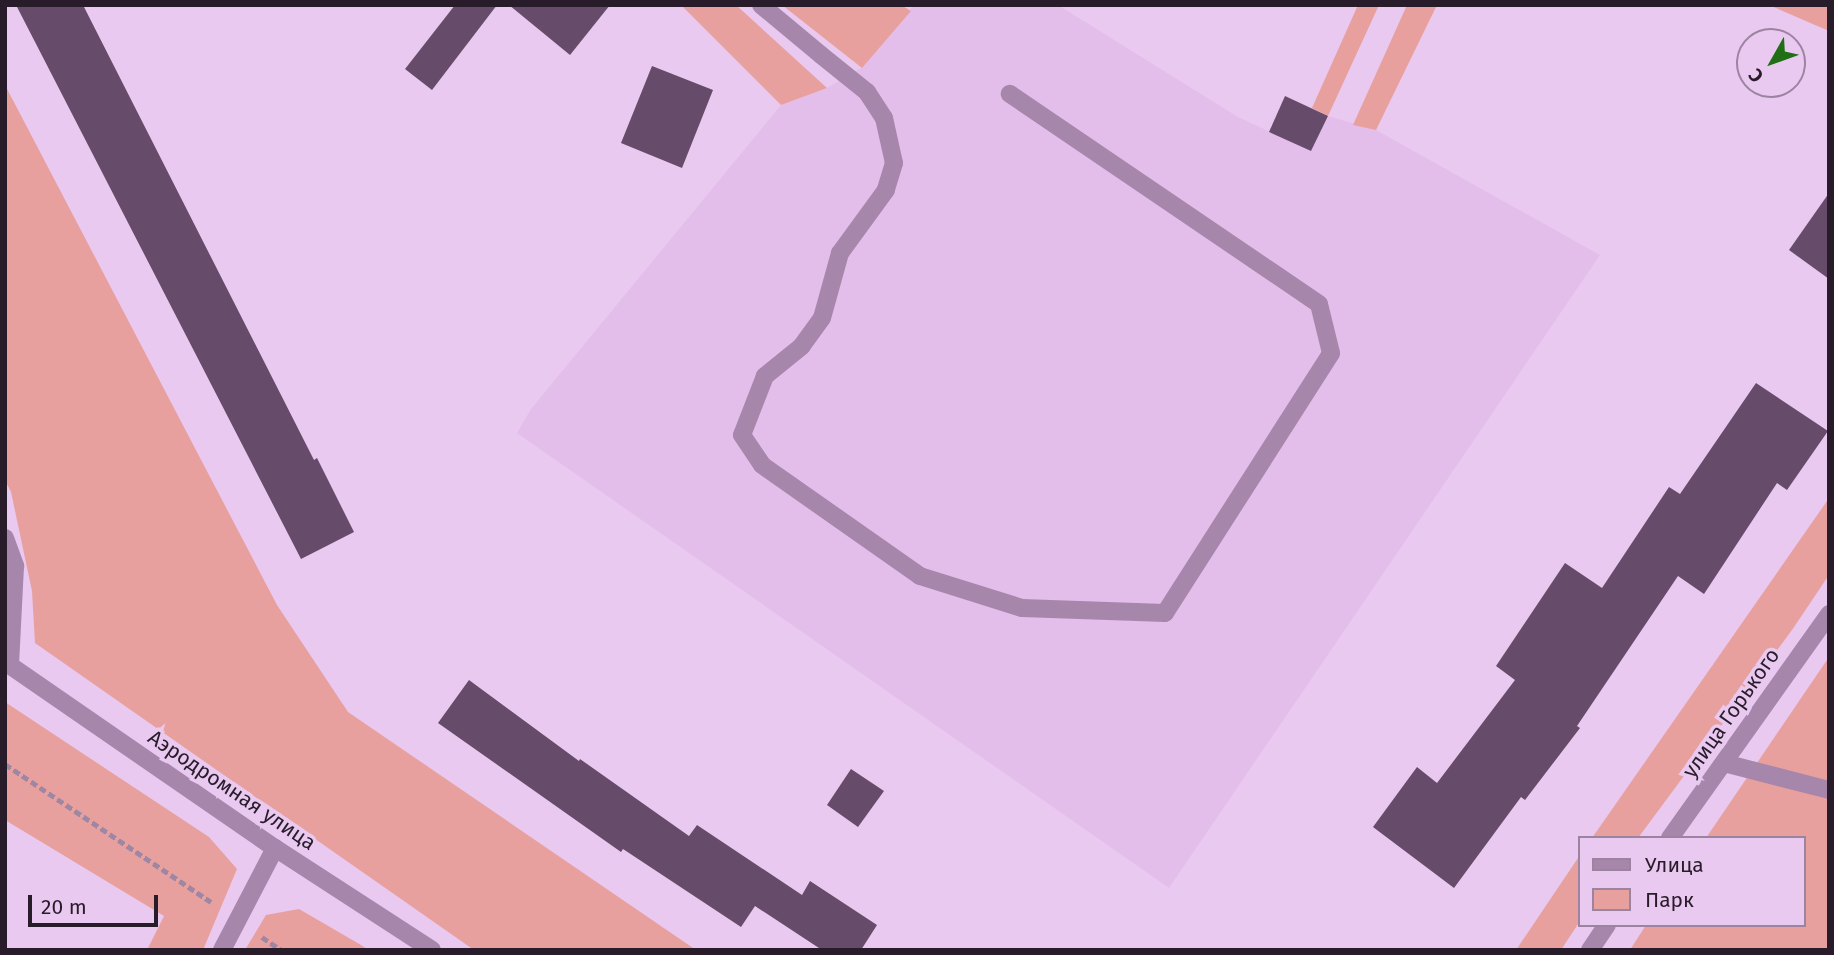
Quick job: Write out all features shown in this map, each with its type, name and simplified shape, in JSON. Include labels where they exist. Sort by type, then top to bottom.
[{"type":"street","points":[[761,5],[867,92],[884,118],[894,163],[886,190],[840,253],[822,318],[802,346],[765,376],[742,435],[762,465],[920,576],[1022,608],[1165,613],[1331,353],[1319,304],[1010,94]]},
{"type":"street","name":"Аэродромная улица","points":[[5,538],[15,566],[7,663],[275,848],[432,950]]},
{"type":"street","name":"улица Горького","points":[[1671,836],[1829,614]]},
{"type":"street","points":[[1724,763],[1829,790]]},
{"type":"street","points":[[222,950],[275,848]]},
{"type":"street","points":[[1590,950],[1606,927]]},
{"type":"path","points":[[5,764],[281,950]]},
{"type":"shaded area","points":[[914,5],[1058,5],[1238,117],[1311,151],[1328,116],[1376,130],[1600,255],[1169,888],[517,433],[531,409],[781,105],[827,88],[861,68]]},
{"type":"green space","points":[[681,5],[736,5],[827,88],[781,105]]},
{"type":"green space","points":[[782,5],[901,5],[911,11],[862,68]]},
{"type":"green space","points":[[1358,5],[1379,5],[1328,116],[1312,108]]},
{"type":"green space","points":[[1407,5],[1437,5],[1376,130],[1353,125]]},
{"type":"green space","points":[[1769,5],[1829,5],[1829,31]]},
{"type":"green space","points":[[5,85],[277,605],[348,712],[696,950],[474,950],[35,643],[32,591],[11,492],[5,480]]},
{"type":"green space","points":[[1827,501],[1829,575],[1792,630],[1639,836],[1593,836]]},
{"type":"green space","points":[[1829,657],[1829,950],[1630,950],[1645,927],[1806,927],[1806,836],[1707,836]]},
{"type":"green space","points":[[5,702],[209,837],[237,869],[203,950],[147,950],[164,916],[5,820]]},
{"type":"green space","points":[[1578,858],[1578,924],[1561,950],[1516,950]]},
{"type":"green space","points":[[299,909],[368,950],[245,950],[266,915]]},
{"type":"building","points":[[16,5],[83,5],[314,460],[317,458],[354,532],[301,559]]},
{"type":"building","points":[[455,5],[497,5],[432,90],[405,69]]},
{"type":"building","points":[[509,5],[610,5],[570,55]]},
{"type":"building","points":[[652,66],[713,90],[682,168],[621,143]]},
{"type":"building","points":[[1285,96],[1328,116],[1311,151],[1269,132]]},
{"type":"building","points":[[1829,193],[1829,279],[1789,250]]},
{"type":"building","points":[[1756,383],[1828,431],[1787,490],[1777,483],[1704,594],[1678,576],[1577,726],[1580,728],[1525,800],[1521,797],[1454,888],[1373,827],[1417,767],[1437,783],[1515,680],[1496,666],[1565,563],[1602,588],[1669,487],[1680,494]]},
{"type":"building","points":[[469,680],[579,761],[580,759],[689,836],[697,825],[802,895],[810,881],[877,925],[861,950],[822,950],[755,906],[741,927],[623,849],[621,852],[438,723]]},
{"type":"building","points":[[851,769],[884,791],[858,827],[827,805]]}]
